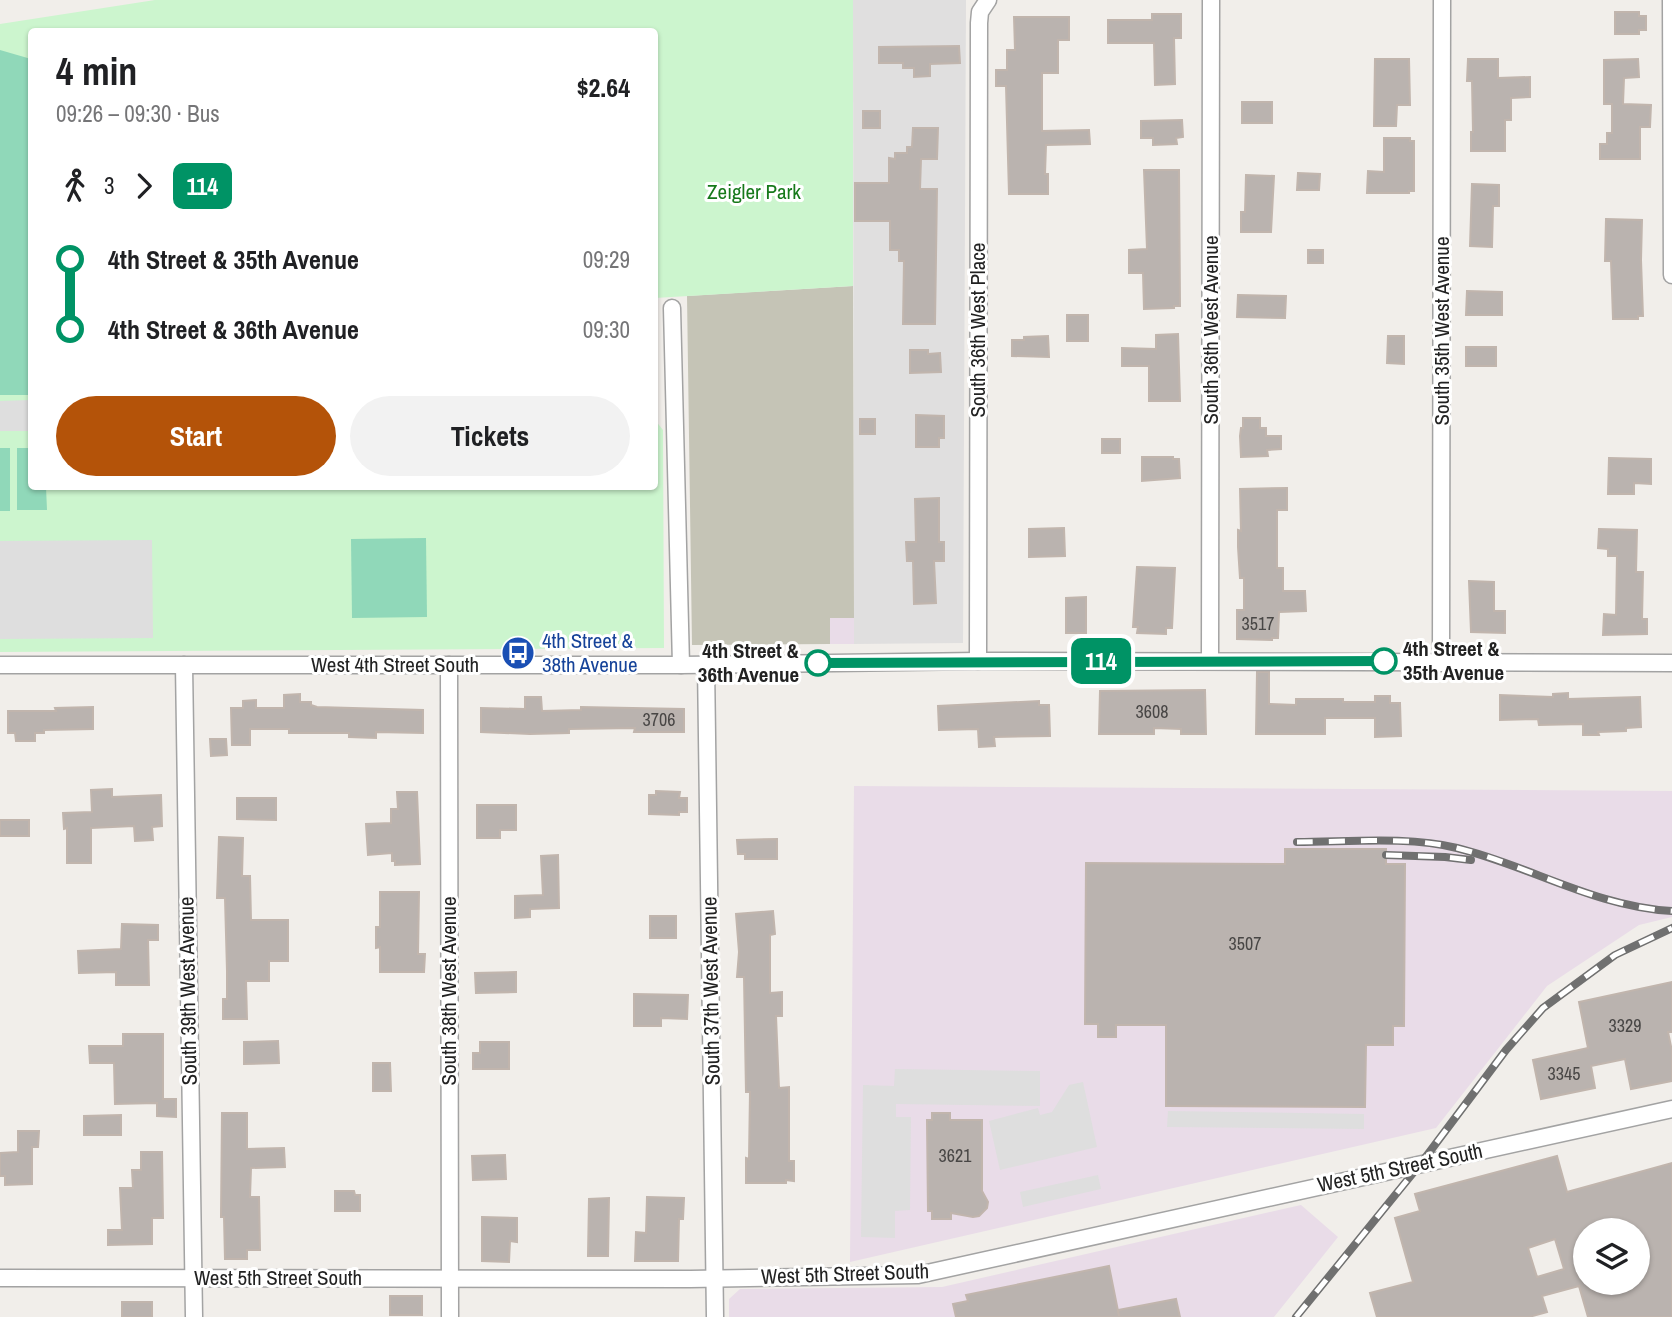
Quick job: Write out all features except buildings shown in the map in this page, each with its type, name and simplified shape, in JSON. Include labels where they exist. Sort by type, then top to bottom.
[{"type":"street","name":"South 36th West Avenue","points":[[1210,661],[1211,0]]},
{"type":"street","name":"South 35th West Avenue","points":[[1441,663],[1443,0]]},
{"type":"street","points":[[1671,0],[1672,275]]},
{"type":"street","name":"South 36th West Place","points":[[978,661],[979,12],[987,1]]},
{"type":"street","points":[[672,308],[681,665]]},
{"type":"street","name":"West 4th Street South","points":[[0,665],[681,665],[978,661],[1672,663]]},
{"type":"street","name":"South 39th West Avenue","points":[[184,664],[194,1317]]},
{"type":"street","name":"South 37th West Avenue","points":[[706,664],[715,1317]]},
{"type":"street","name":"South 38th West Avenue","points":[[449,665],[450,1317]]},
{"type":"street","name":"West 5th Street South","points":[[0,1278],[715,1278],[918,1275],[1672,1109]]},
{"type":"shaded area","points":[[853,0],[966,0],[963,643],[854,644]]},
{"type":"shaded area","points":[[853,286],[854,618],[830,618],[830,644],[692,645],[687,296]]},
{"type":"shaded area","points":[[28,400],[28,431],[0,431],[0,401]]},
{"type":"shaded area","points":[[152,540],[153,638],[0,639],[0,541]]},
{"type":"shaded area","points":[[830,618],[854,618],[854,644],[830,644]]},
{"type":"shaded area","points":[[854,786],[1672,791],[1672,917],[1639,925],[1547,986],[1436,1128],[850,1262]]},
{"type":"shaded area","points":[[895,1069],[1040,1071],[1040,1106],[896,1104],[896,1117],[911,1117],[910,1210],[895,1211],[895,1238],[861,1237],[863,1085],[894,1086]]},
{"type":"shaded area","points":[[1083,1082],[1097,1147],[1000,1170],[989,1121],[1038,1108],[1040,1115],[1052,1112],[1069,1085]]},
{"type":"shaded area","points":[[1168,1111],[1364,1114],[1364,1129],[1167,1127]]},
{"type":"shaded area","points":[[1098,1175],[1101,1189],[1023,1207],[1020,1192]]},
{"type":"shaded area","points":[[1301,1205],[1338,1237],[1274,1317],[729,1317],[729,1299],[740,1289],[942,1287]]},
{"type":"green space","name":"Zeigler Park","points":[[155,0],[853,0],[853,286],[658,298],[658,28],[28,28],[28,490],[658,490],[658,424],[663,430],[664,648],[0,652],[0,24]]},
{"type":"green space","points":[[0,50],[28,58],[28,395],[0,395]]},
{"type":"green space","points":[[0,448],[10,448],[10,511],[0,511]]},
{"type":"green space","points":[[17,448],[28,448],[28,490],[46,490],[47,510],[17,510]]},
{"type":"green space","points":[[426,538],[427,617],[352,618],[351,539]]},
{"type":"railway","points":[[1297,842],[1398,841],[1438,844],[1484,856],[1617,902],[1672,911]]},
{"type":"railway","points":[[1386,855],[1471,860]]},
{"type":"railway","points":[[1296,1317],[1422,1162],[1506,1050],[1543,1008],[1615,955],[1672,928]]},
{"type":"bus line","name":"114","points":[[818,663],[1384,661]]},
{"type":"place","name":"4th Street & 38th Avenue","points":[[518,653]]},
{"type":"place","name":"4th Street & 35th Avenue","points":[[1384,661]]},
{"type":"place","name":"4th Street & 36th Avenue","points":[[818,663]]}]
